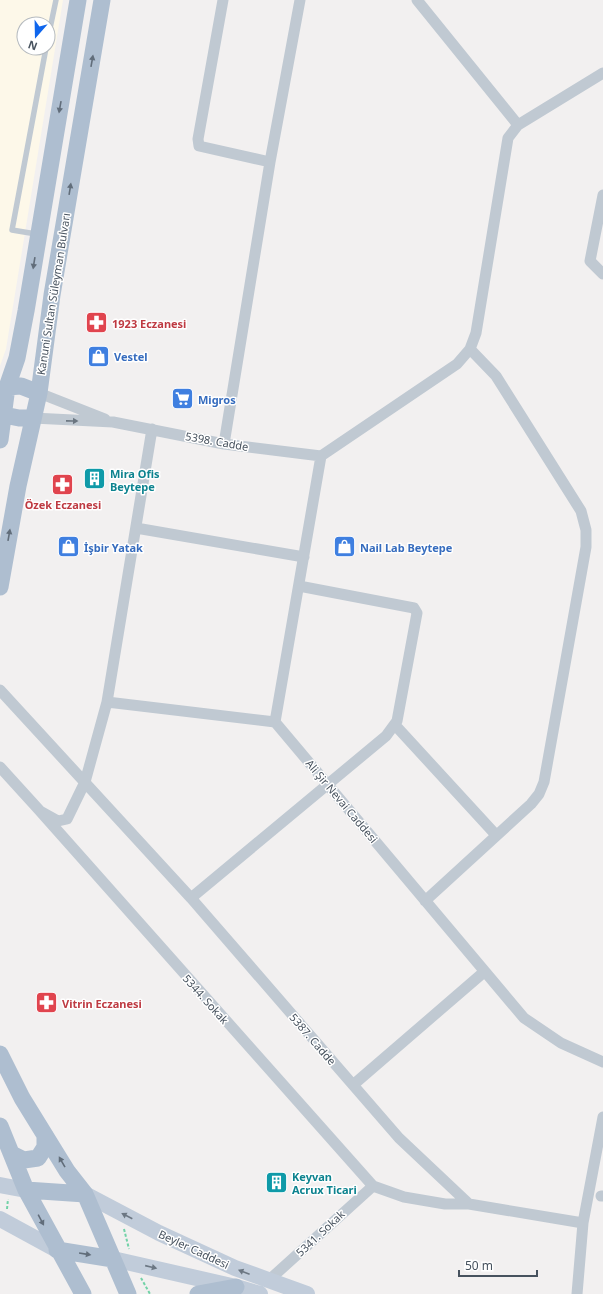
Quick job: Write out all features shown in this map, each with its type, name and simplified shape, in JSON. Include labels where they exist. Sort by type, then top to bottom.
[{"type":"main road","points":[[0,440],[7,387],[13,373],[22,333],[78,0]]},
{"type":"main road","name":"Kanuni Sultan Süleyman Bulvarı","points":[[0,587],[18,486],[39,393],[50,309],[102,0]]},
{"type":"main road","points":[[7,387],[21,386],[39,393]]},
{"type":"main road","points":[[4,414],[19,418],[33,418]]},
{"type":"main road","points":[[0,1054],[22,1098],[67,1171],[85,1194],[128,1294]]},
{"type":"main road","points":[[0,1126],[26,1190],[57,1250],[83,1294]]},
{"type":"main road","points":[[12,1154],[24,1160],[38,1158],[45,1147],[45,1135]]},
{"type":"main road","points":[[4,1190],[85,1194]]},
{"type":"main road","name":"Beyler Caddesi","points":[[85,1194],[166,1236],[234,1268],[264,1288]]},
{"type":"main road","points":[[3,1216],[57,1250],[113,1259]]},
{"type":"main road","name":"Beyler Caddesi","points":[[113,1259],[236,1286],[307,1294]]},
{"type":"main road","points":[[198,1294],[236,1286]]},
{"type":"street","points":[[223,0],[198,139],[199,146],[270,162]]},
{"type":"street","points":[[224,444],[270,162],[300,0]]},
{"type":"street","points":[[417,0],[518,125]]},
{"type":"street","points":[[107,702],[275,722],[321,456],[457,364],[470,349],[476,333],[508,138],[518,125],[603,73]]},
{"type":"street","points":[[603,195],[590,261],[603,274]]},
{"type":"street","points":[[425,901],[531,804],[539,794],[544,782],[584,554],[586,530],[580,511],[496,376],[470,349]]},
{"type":"street","name":"5398. Cadde","points":[[39,393],[113,422]]},
{"type":"street","name":"5398. Cadde","points":[[33,418],[113,422],[224,444],[321,456]]},
{"type":"street","points":[[40,811],[58,821],[67,820],[86,782],[107,702],[152,429]]},
{"type":"street","points":[[136,528],[304,557]]},
{"type":"street","points":[[191,898],[386,736],[395,725],[399,712],[417,613],[414,608],[299,586]]},
{"type":"street","name":"5387. Cadde","points":[[0,690],[191,898],[399,1138],[469,1204]]},
{"type":"street","name":"Ali Şir Nevai Caddesi","points":[[275,722],[524,1018],[561,1043],[603,1062]]},
{"type":"street","points":[[395,725],[496,835]]},
{"type":"street","name":"5344. Sokak","points":[[0,767],[372,1186]]},
{"type":"street","points":[[353,1085],[484,972]]},
{"type":"street","points":[[577,1294],[583,1223],[603,1117]]},
{"type":"street","points":[[372,1186],[404,1197],[445,1204],[469,1204],[583,1223]]},
{"type":"street","name":"5341. Sokak","points":[[264,1288],[372,1186]]},
{"type":"lane","points":[[53,16],[56,0]]},
{"type":"lane","points":[[38,234],[12,230],[45,56]]},
{"type":"path","points":[[3,1216],[4,1190]]},
{"type":"path","points":[[124,1229],[130,1256]]},
{"type":"path","points":[[140,1275],[150,1294]]},
{"type":"shaded area","points":[[0,0],[63,0],[56,43],[56,16],[16,16],[16,56],[54,56],[6,349],[0,366]]},
{"type":"place","name":"1923 Eczanesi","points":[[96,323]]},
{"type":"place","name":"Vestel","points":[[98,356]]},
{"type":"place","name":"Migros","points":[[183,399]]},
{"type":"place","name":"Mira Ofis Beytepe","points":[[94,479]]},
{"type":"place","name":"Özek Eczanesi","points":[[63,484]]},
{"type":"place","name":"İşbir Yatak","points":[[68,547]]},
{"type":"place","name":"Nail Lab Beytepe","points":[[344,547]]},
{"type":"place","name":"Vitrin Eczanesi","points":[[46,1003]]},
{"type":"place","name":"Keyvan Acrux Ticari","points":[[276,1182]]}]
